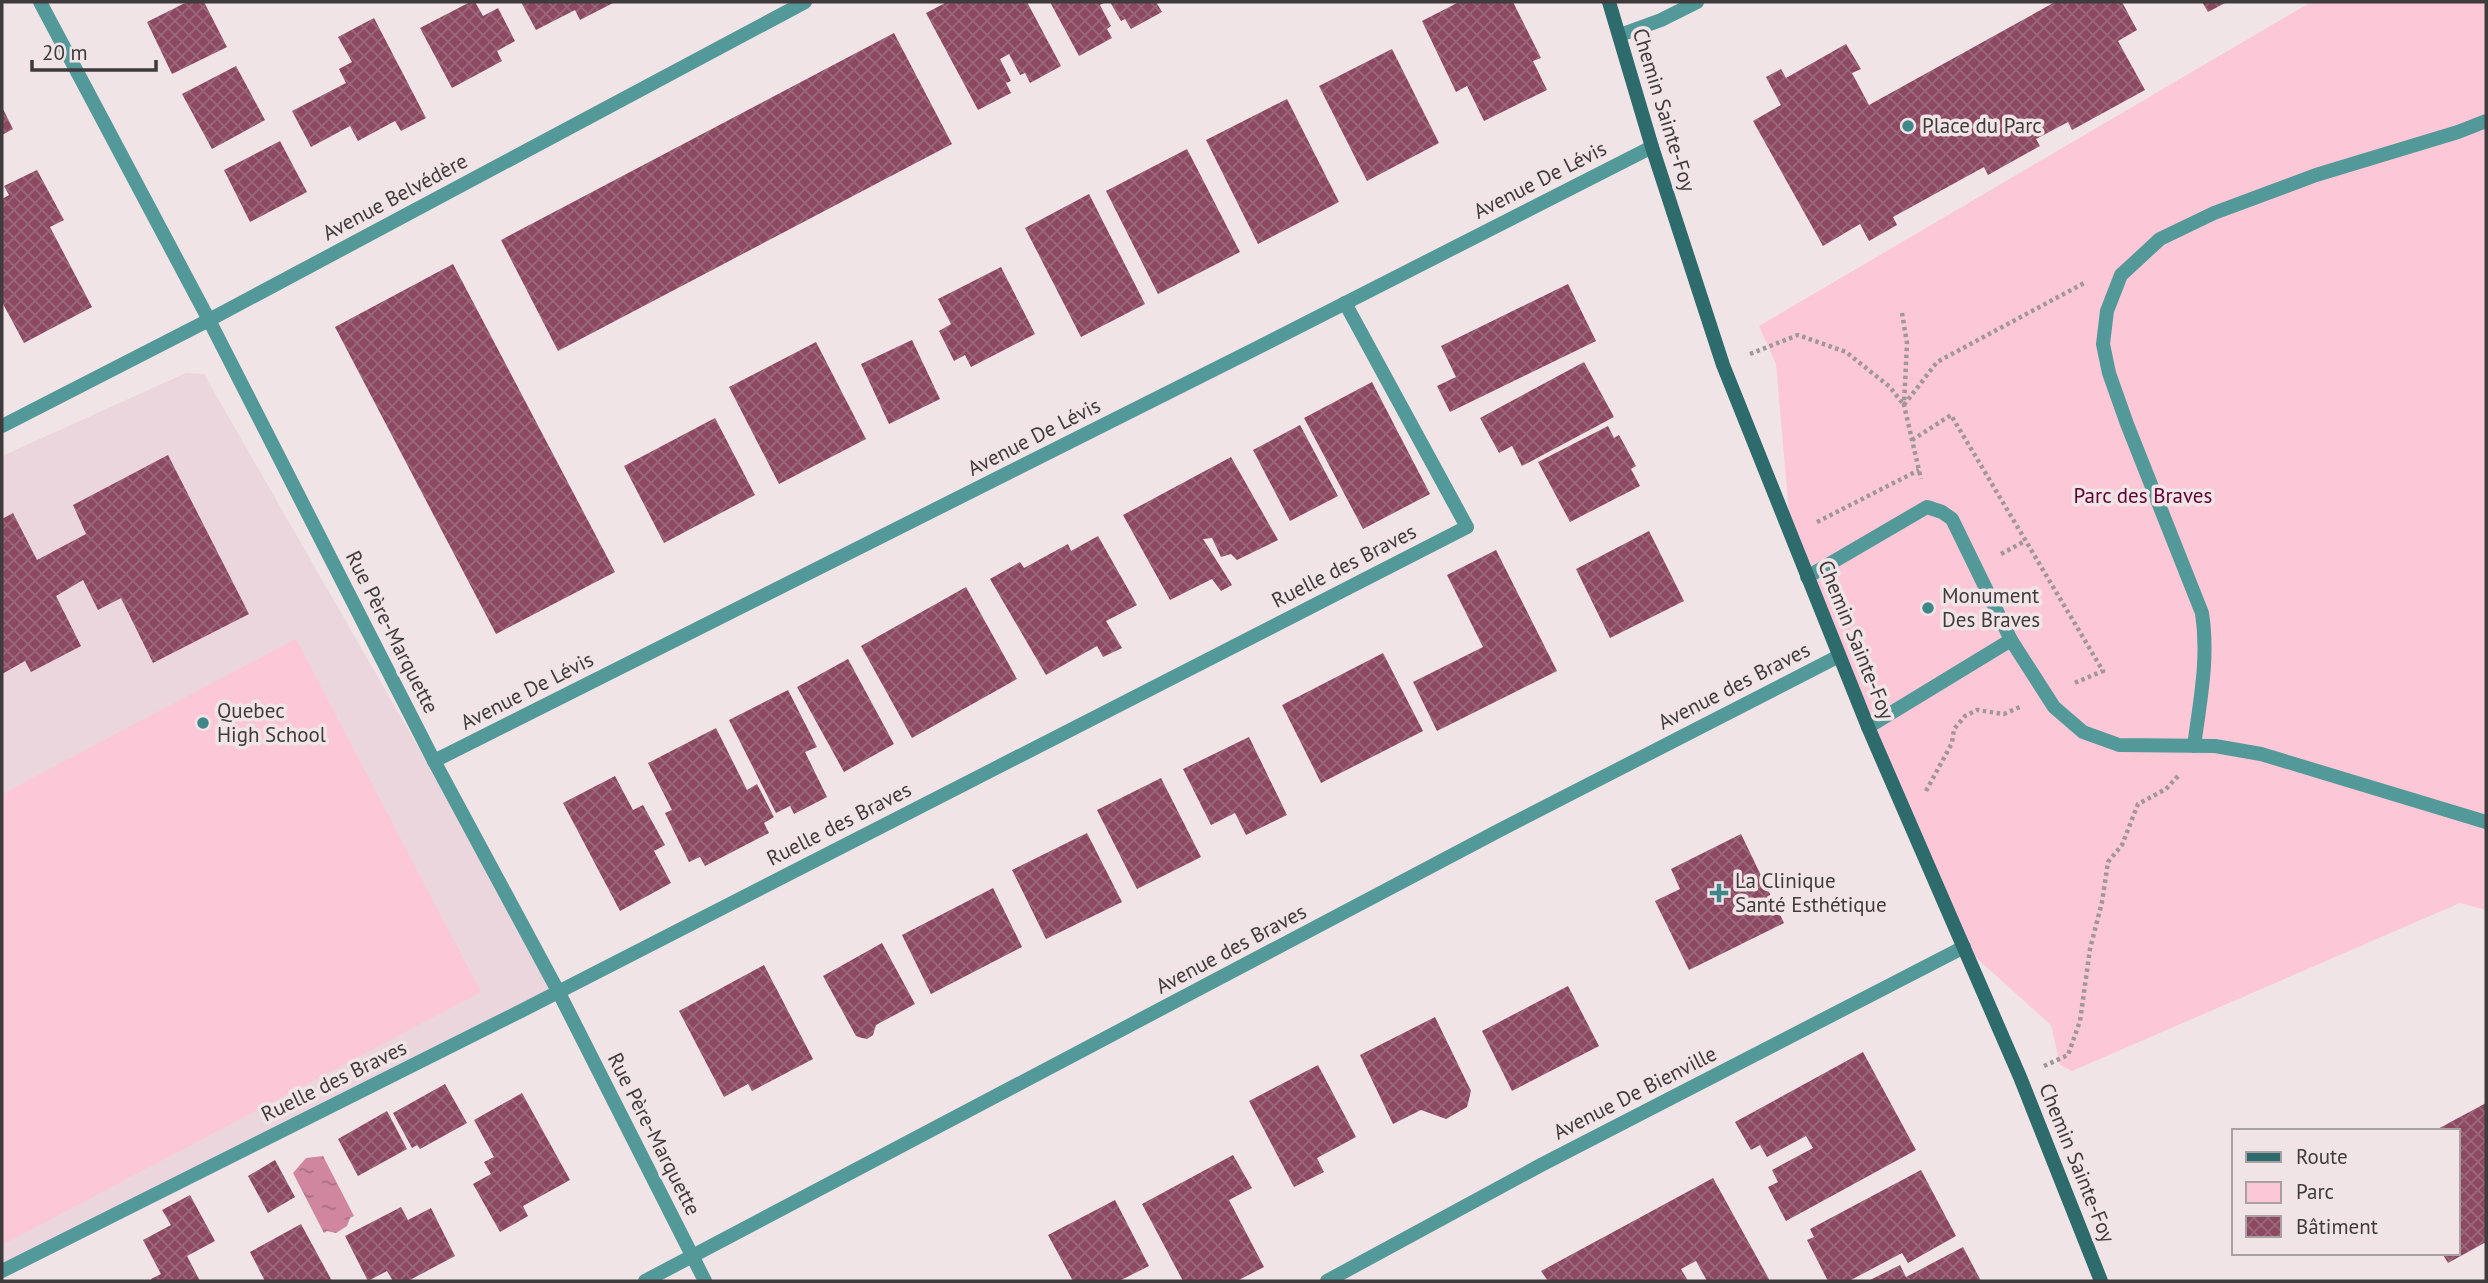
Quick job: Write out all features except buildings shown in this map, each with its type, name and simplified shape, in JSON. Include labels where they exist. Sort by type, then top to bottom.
[{"type":"main road","name":"Chemin Sainte-Foy","points":[[1609,2],[1651,147],[1723,365],[1868,727],[2020,1077],[2101,1281]]},
{"type":"street","name":"Rue Père-Marquette","points":[[40,2],[209,320],[434,761],[558,991],[705,1281]]},
{"type":"street","name":"Avenue Belvédère","points":[[2,426],[209,320],[805,2]]},
{"type":"street","points":[[1620,35],[1661,20],[1697,2]]},
{"type":"street","points":[[2194,746],[2206,666],[2202,613],[2127,424],[2109,373],[2103,344],[2107,311],[2121,275],[2160,239],[2214,213],[2316,175],[2486,121]]},
{"type":"street","name":"Avenue De Lévis","points":[[434,761],[1651,147]]},
{"type":"street","name":"Ruelle des Braves","points":[[2,1271],[523,1010],[1467,527],[1345,303]]},
{"type":"street","points":[[1807,577],[1927,507],[1942,512],[1952,519],[2011,640],[2054,707],[2082,732],[2119,745],[2215,746],[2261,754],[2486,822]]},
{"type":"street","points":[[1868,727],[2011,640]]},
{"type":"street","name":"Avenue des Braves","points":[[645,1281],[1500,830],[1839,656]]},
{"type":"street","name":"Avenue De Bienville","points":[[1327,1281],[1541,1166],[1964,947]]},
{"type":"path","points":[[1904,405],[1937,362],[2096,277]]},
{"type":"path","points":[[1902,313],[1907,343],[1904,405],[1927,507]]},
{"type":"path","points":[[1723,365],[1798,335],[1846,352],[1889,387],[1904,405]]},
{"type":"path","points":[[1909,821],[1952,743],[1954,729],[1965,716],[1977,710],[2004,714],[2103,671],[1951,415],[1912,440]]},
{"type":"path","points":[[1791,536],[1919,470]]},
{"type":"path","points":[[2020,1077],[2068,1055],[2080,1021],[2090,949],[2102,902],[2108,862],[2122,845],[2138,804],[2166,789],[2180,773],[2194,746]]},
{"type":"shaded area","name":"Quebec High School","points":[[186,373],[204,374],[558,991],[2,1271],[2,456]]},
{"type":"green space","name":"Parc des Braves","points":[[2311,2],[2486,2],[2486,910],[2460,903],[2072,1071],[2060,1065],[2051,1025],[1964,947],[1791,536],[1776,364],[1759,326]]},
{"type":"green space","points":[[296,639],[481,992],[2,1245],[2,794]]},
{"type":"water","points":[[323,1156],[354,1216],[350,1218],[347,1226],[336,1233],[324,1233],[293,1173],[306,1158]]},
{"type":"place","name":"Place du Parc","points":[[1908,126]]},
{"type":"place","name":"Monument Des Braves","points":[[1928,608]]},
{"type":"place","name":"Quebec High School","points":[[203,723]]},
{"type":"place","name":"La Clinique Santé Esthétique","points":[[1719,893]]}]
